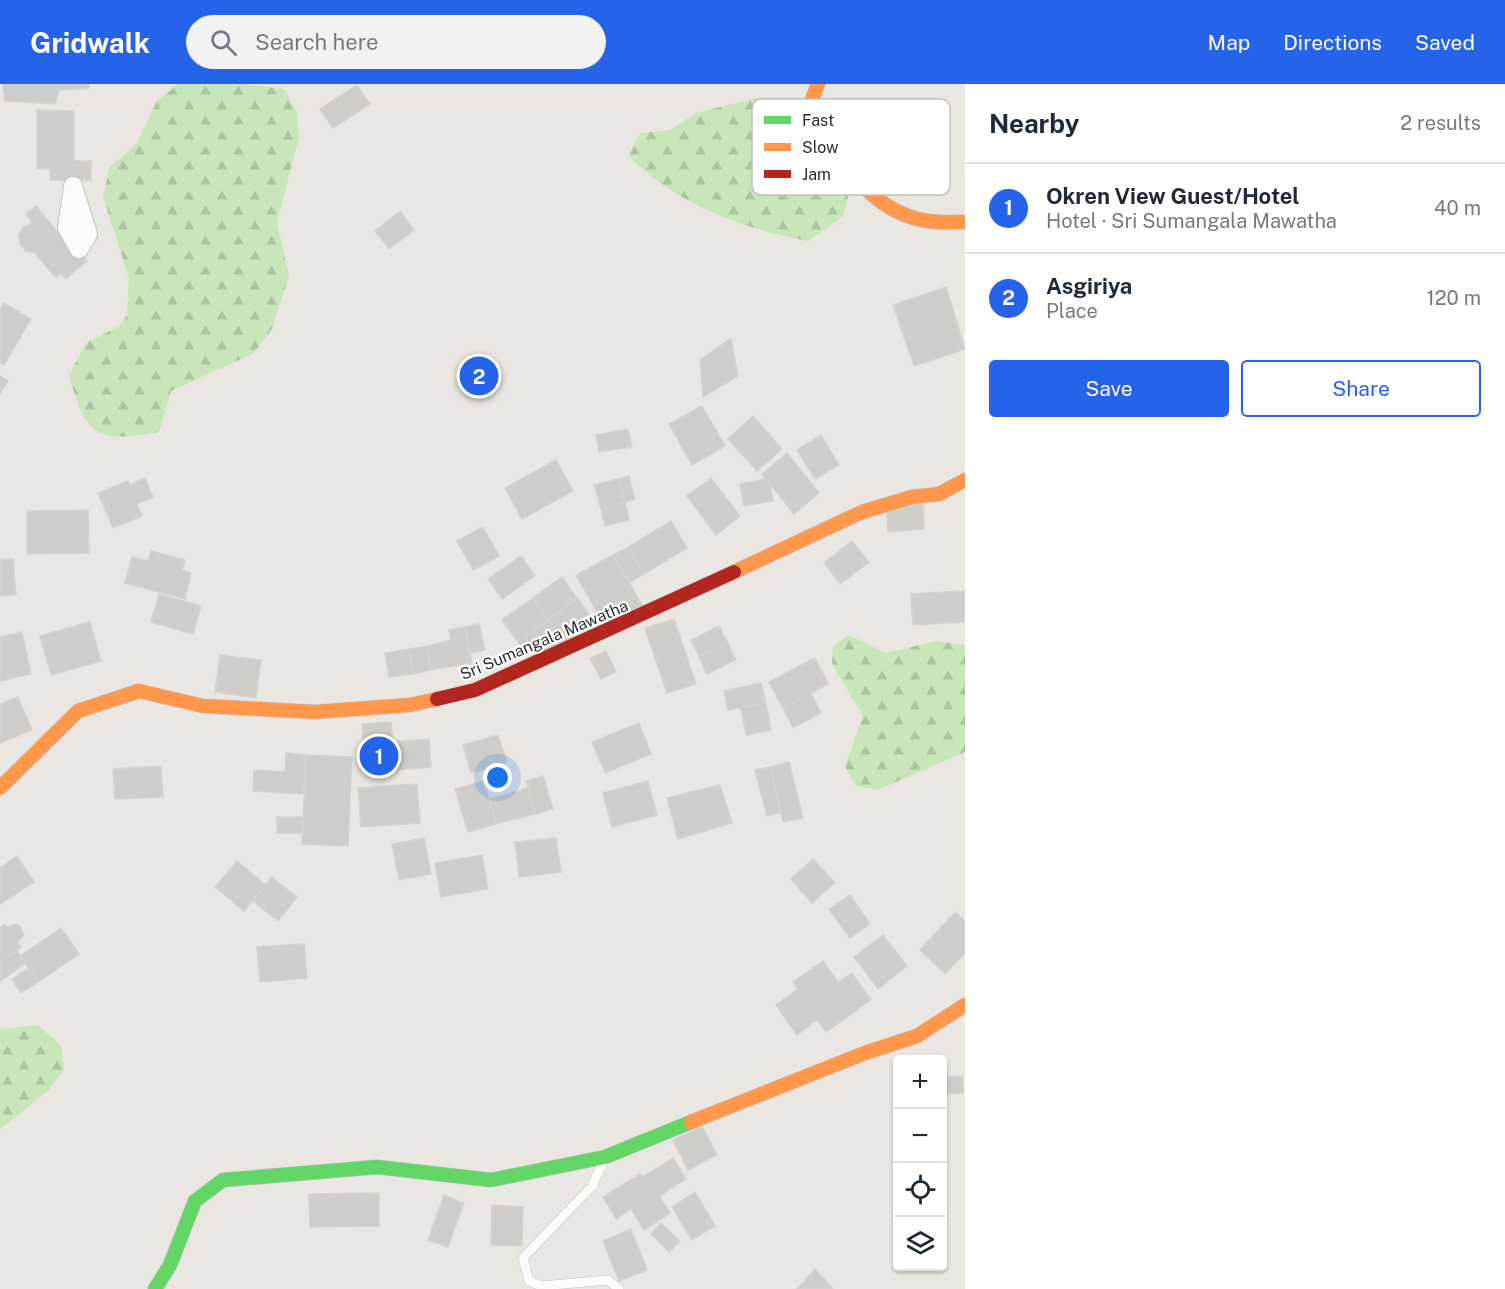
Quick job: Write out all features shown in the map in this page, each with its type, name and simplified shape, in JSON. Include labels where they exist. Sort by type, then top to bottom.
[{"type":"street","points":[[812,99],[818,84]]},
{"type":"street","points":[[73,186],[88,234],[80,249],[67,228],[73,186]]},
{"type":"street","points":[[872,195],[880,204],[926,221],[965,222]]},
{"type":"street","name":"Sri Sumangala Mawatha","points":[[0,788],[78,711],[139,691],[203,706],[315,712],[410,705],[475,690],[629,622],[862,512],[912,497],[939,494],[965,480]]},
{"type":"street","points":[[155,1289],[170,1266],[195,1202],[223,1180],[377,1167],[491,1180],[605,1157],[865,1053],[917,1036],[965,1005]]},
{"type":"lane","points":[[605,1157],[592,1186],[523,1258],[529,1281],[541,1286],[609,1280],[619,1289]]},
{"type":"green space","points":[[178,84],[243,84],[284,89],[297,112],[299,138],[277,222],[289,276],[272,329],[254,353],[171,391],[159,432],[108,435],[97,431],[89,423],[75,396],[69,376],[86,343],[120,326],[127,314],[129,279],[103,196],[110,167],[136,144],[157,101]]},
{"type":"green space","points":[[752,99],[752,195],[848,195],[844,216],[808,241],[784,236],[735,221],[689,201],[647,173],[629,156],[640,133],[670,130],[696,113]]},
{"type":"green space","points":[[849,635],[886,653],[936,641],[965,645],[965,752],[878,790],[856,786],[845,766],[863,716],[832,664],[833,646]]},
{"type":"green space","points":[[38,1025],[61,1046],[64,1069],[49,1090],[0,1129],[0,1029]]},
{"type":"building","points":[[3,84],[89,84],[89,88],[59,90],[55,104],[5,101]]},
{"type":"building","points":[[357,85],[370,104],[333,128],[320,109]]},
{"type":"building","points":[[37,110],[74,111],[74,161],[91,161],[91,181],[50,180],[50,169],[37,168]]},
{"type":"building","points":[[36,206],[60,235],[63,232],[87,261],[66,279],[62,273],[56,278],[35,253],[26,251],[20,244],[19,235],[23,227],[32,223],[26,214]]},
{"type":"building","points":[[400,211],[414,230],[389,249],[375,231]]},
{"type":"building","points":[[946,287],[965,349],[914,366],[893,305]]},
{"type":"building","points":[[4,303],[31,319],[4,365],[0,363],[0,309]]},
{"type":"building","points":[[731,338],[738,376],[703,397],[700,360]]},
{"type":"building","points":[[0,376],[8,381],[0,394]]},
{"type":"building","points":[[702,406],[725,446],[692,465],[669,424]]},
{"type":"building","points":[[753,416],[782,449],[757,471],[728,439]]},
{"type":"building","points":[[628,429],[632,447],[599,452],[596,435]]},
{"type":"building","points":[[821,435],[839,465],[815,479],[797,450]]},
{"type":"building","points":[[787,453],[819,493],[794,514],[762,474]]},
{"type":"building","points":[[556,460],[573,491],[522,519],[505,488]]},
{"type":"building","points":[[629,476],[635,500],[625,502],[618,479]]},
{"type":"building","points":[[145,478],[153,497],[137,504],[142,516],[113,528],[98,493],[128,481],[130,485]]},
{"type":"building","points":[[711,478],[740,516],[716,535],[687,496]]},
{"type":"building","points":[[618,479],[625,502],[601,509],[594,485]]},
{"type":"building","points":[[766,479],[770,484],[773,501],[744,506],[740,484]]},
{"type":"building","points":[[625,502],[629,520],[605,526],[601,509]]},
{"type":"building","points":[[923,504],[924,529],[888,532],[886,507]]},
{"type":"building","points":[[88,510],[89,553],[27,554],[27,511]]},
{"type":"building","points":[[671,521],[687,548],[644,574],[628,547]]},
{"type":"building","points":[[483,527],[499,556],[473,570],[457,541]]},
{"type":"building","points":[[852,541],[869,562],[840,584],[824,563]]},
{"type":"building","points":[[628,547],[644,574],[629,583],[613,555]]},
{"type":"building","points":[[151,551],[185,560],[182,570],[191,573],[185,599],[125,583],[132,557],[148,561]]},
{"type":"building","points":[[613,555],[642,605],[605,626],[576,575]]},
{"type":"building","points":[[521,556],[535,576],[502,599],[488,579]]},
{"type":"building","points":[[13,559],[16,595],[0,596],[0,560]]},
{"type":"building","points":[[562,577],[577,598],[549,620],[533,598]]},
{"type":"building","points":[[965,591],[965,622],[913,625],[911,594]]},
{"type":"building","points":[[159,594],[201,606],[193,634],[151,622]]},
{"type":"building","points":[[533,598],[549,620],[525,637],[529,644],[523,649],[502,620]]},
{"type":"building","points":[[577,598],[589,614],[582,619],[587,626],[548,655],[537,653],[525,637]]},
{"type":"building","points":[[674,619],[696,684],[667,693],[645,628]]},
{"type":"building","points":[[90,622],[101,661],[51,675],[40,636]]},
{"type":"building","points":[[479,624],[485,650],[470,653],[465,627]]},
{"type":"building","points":[[719,626],[728,643],[699,657],[691,640]]},
{"type":"building","points":[[465,627],[472,663],[431,670],[427,646],[451,640],[449,630]]},
{"type":"building","points":[[22,632],[31,674],[0,681],[0,637]]},
{"type":"building","points":[[728,643],[736,660],[707,674],[699,657]]},
{"type":"building","points":[[427,646],[431,670],[413,674],[409,649]]},
{"type":"building","points":[[409,649],[413,674],[389,677],[385,653]]},
{"type":"building","points":[[606,651],[616,672],[601,679],[590,658]]},
{"type":"building","points":[[220,655],[261,660],[256,698],[215,692]]},
{"type":"building","points":[[815,658],[828,684],[783,708],[769,682]]},
{"type":"building","points":[[761,683],[766,703],[728,710],[724,691]]},
{"type":"building","points":[[811,693],[821,713],[793,728],[783,708]]},
{"type":"building","points":[[18,697],[32,730],[0,743],[0,704]]},
{"type":"building","points":[[766,703],[771,730],[746,735],[741,708]]},
{"type":"building","points":[[391,722],[395,770],[366,772],[362,724]]},
{"type":"building","points":[[639,723],[651,754],[605,773],[592,742]]},
{"type":"building","points":[[498,735],[507,762],[471,773],[463,745]]},
{"type":"building","points":[[429,739],[431,767],[395,770],[393,742]]},
{"type":"building","points":[[286,753],[306,755],[303,794],[253,791],[254,770],[285,772]]},
{"type":"building","points":[[306,755],[352,757],[348,846],[302,844]]},
{"type":"building","points":[[789,762],[803,818],[783,822],[770,767]]},
{"type":"building","points":[[161,766],[163,797],[115,799],[113,769]]},
{"type":"building","points":[[770,767],[781,813],[767,816],[755,770]]},
{"type":"building","points":[[543,776],[553,809],[535,814],[526,781]]},
{"type":"building","points":[[484,781],[496,824],[468,832],[455,789]]},
{"type":"building","points":[[648,781],[657,815],[612,827],[603,793]]},
{"type":"building","points":[[417,784],[420,823],[361,827],[358,788]]},
{"type":"building","points":[[720,785],[732,823],[678,839],[667,798]]},
{"type":"building","points":[[528,788],[535,814],[496,824],[490,799]]},
{"type":"building","points":[[277,817],[303,817],[302,833],[277,833]]},
{"type":"building","points":[[424,838],[431,874],[399,880],[392,844]]},
{"type":"building","points":[[556,838],[561,872],[519,877],[515,842]]},
{"type":"building","points":[[482,855],[488,889],[441,897],[435,863]]},
{"type":"building","points":[[17,856],[34,882],[0,904],[0,868]]},
{"type":"building","points":[[813,859],[835,883],[812,903],[791,879]]},
{"type":"building","points":[[237,861],[266,885],[244,911],[215,887]]},
{"type":"building","points":[[272,877],[297,897],[278,921],[253,901]]},
{"type":"building","points":[[850,895],[870,924],[850,938],[829,909]]},
{"type":"building","points":[[955,912],[965,921],[965,953],[945,974],[920,950]]},
{"type":"building","points":[[5,924],[7,927],[16,924],[20,926],[24,935],[18,942],[21,947],[0,963],[0,928]]},
{"type":"building","points":[[61,928],[79,954],[38,982],[20,956]]},
{"type":"building","points":[[883,935],[907,966],[878,989],[854,957]]},
{"type":"building","points":[[304,944],[307,978],[260,982],[257,947]]},
{"type":"building","points":[[17,951],[26,963],[0,981],[0,963]]},
{"type":"building","points":[[823,961],[838,982],[852,973],[871,1000],[826,1032],[817,1020],[797,1035],[776,1005],[798,989],[793,982]]},
{"type":"building","points":[[29,968],[38,982],[21,993],[12,979]]},
{"type":"building","points":[[963,1076],[963,1093],[947,1094],[947,1077]]},
{"type":"building","points":[[702,1126],[717,1155],[688,1170],[673,1140]]},
{"type":"building","points":[[673,1158],[686,1179],[659,1196],[670,1213],[644,1230],[631,1209],[616,1219],[603,1197],[640,1174],[643,1177]]},
{"type":"building","points":[[695,1192],[715,1226],[692,1240],[672,1207]]},
{"type":"building","points":[[379,1193],[379,1226],[310,1227],[309,1194]]},
{"type":"building","points":[[444,1195],[464,1203],[448,1247],[428,1240]]},
{"type":"building","points":[[492,1205],[523,1207],[522,1246],[491,1245]]},
{"type":"building","points":[[661,1223],[680,1241],[669,1252],[651,1234]]},
{"type":"building","points":[[631,1229],[647,1270],[619,1281],[603,1241]]},
{"type":"building","points":[[815,1269],[833,1289],[797,1289]]},
{"type":"traffic: fast","points":[[155,1289],[170,1265],[195,1201],[223,1180],[377,1167],[491,1180],[605,1157],[691,1122]]},
{"type":"traffic: slow","points":[[812,99],[818,84]]},
{"type":"traffic: slow","points":[[874,195],[907,216],[933,222],[965,222]]},
{"type":"traffic: slow","points":[[734,572],[862,512],[912,497],[939,494],[965,480]]},
{"type":"traffic: slow","points":[[0,788],[78,711],[139,691],[203,706],[315,712],[410,705],[437,699]]},
{"type":"traffic: slow","points":[[691,1122],[865,1053],[917,1036],[965,1005]]},
{"type":"traffic: jam","points":[[437,699],[475,690],[734,572]]},
{"type":"place","name":"Asgiriya","points":[[479,376]]},
{"type":"place","name":"Okren View Guest/Hotel","points":[[379,756]]}]
